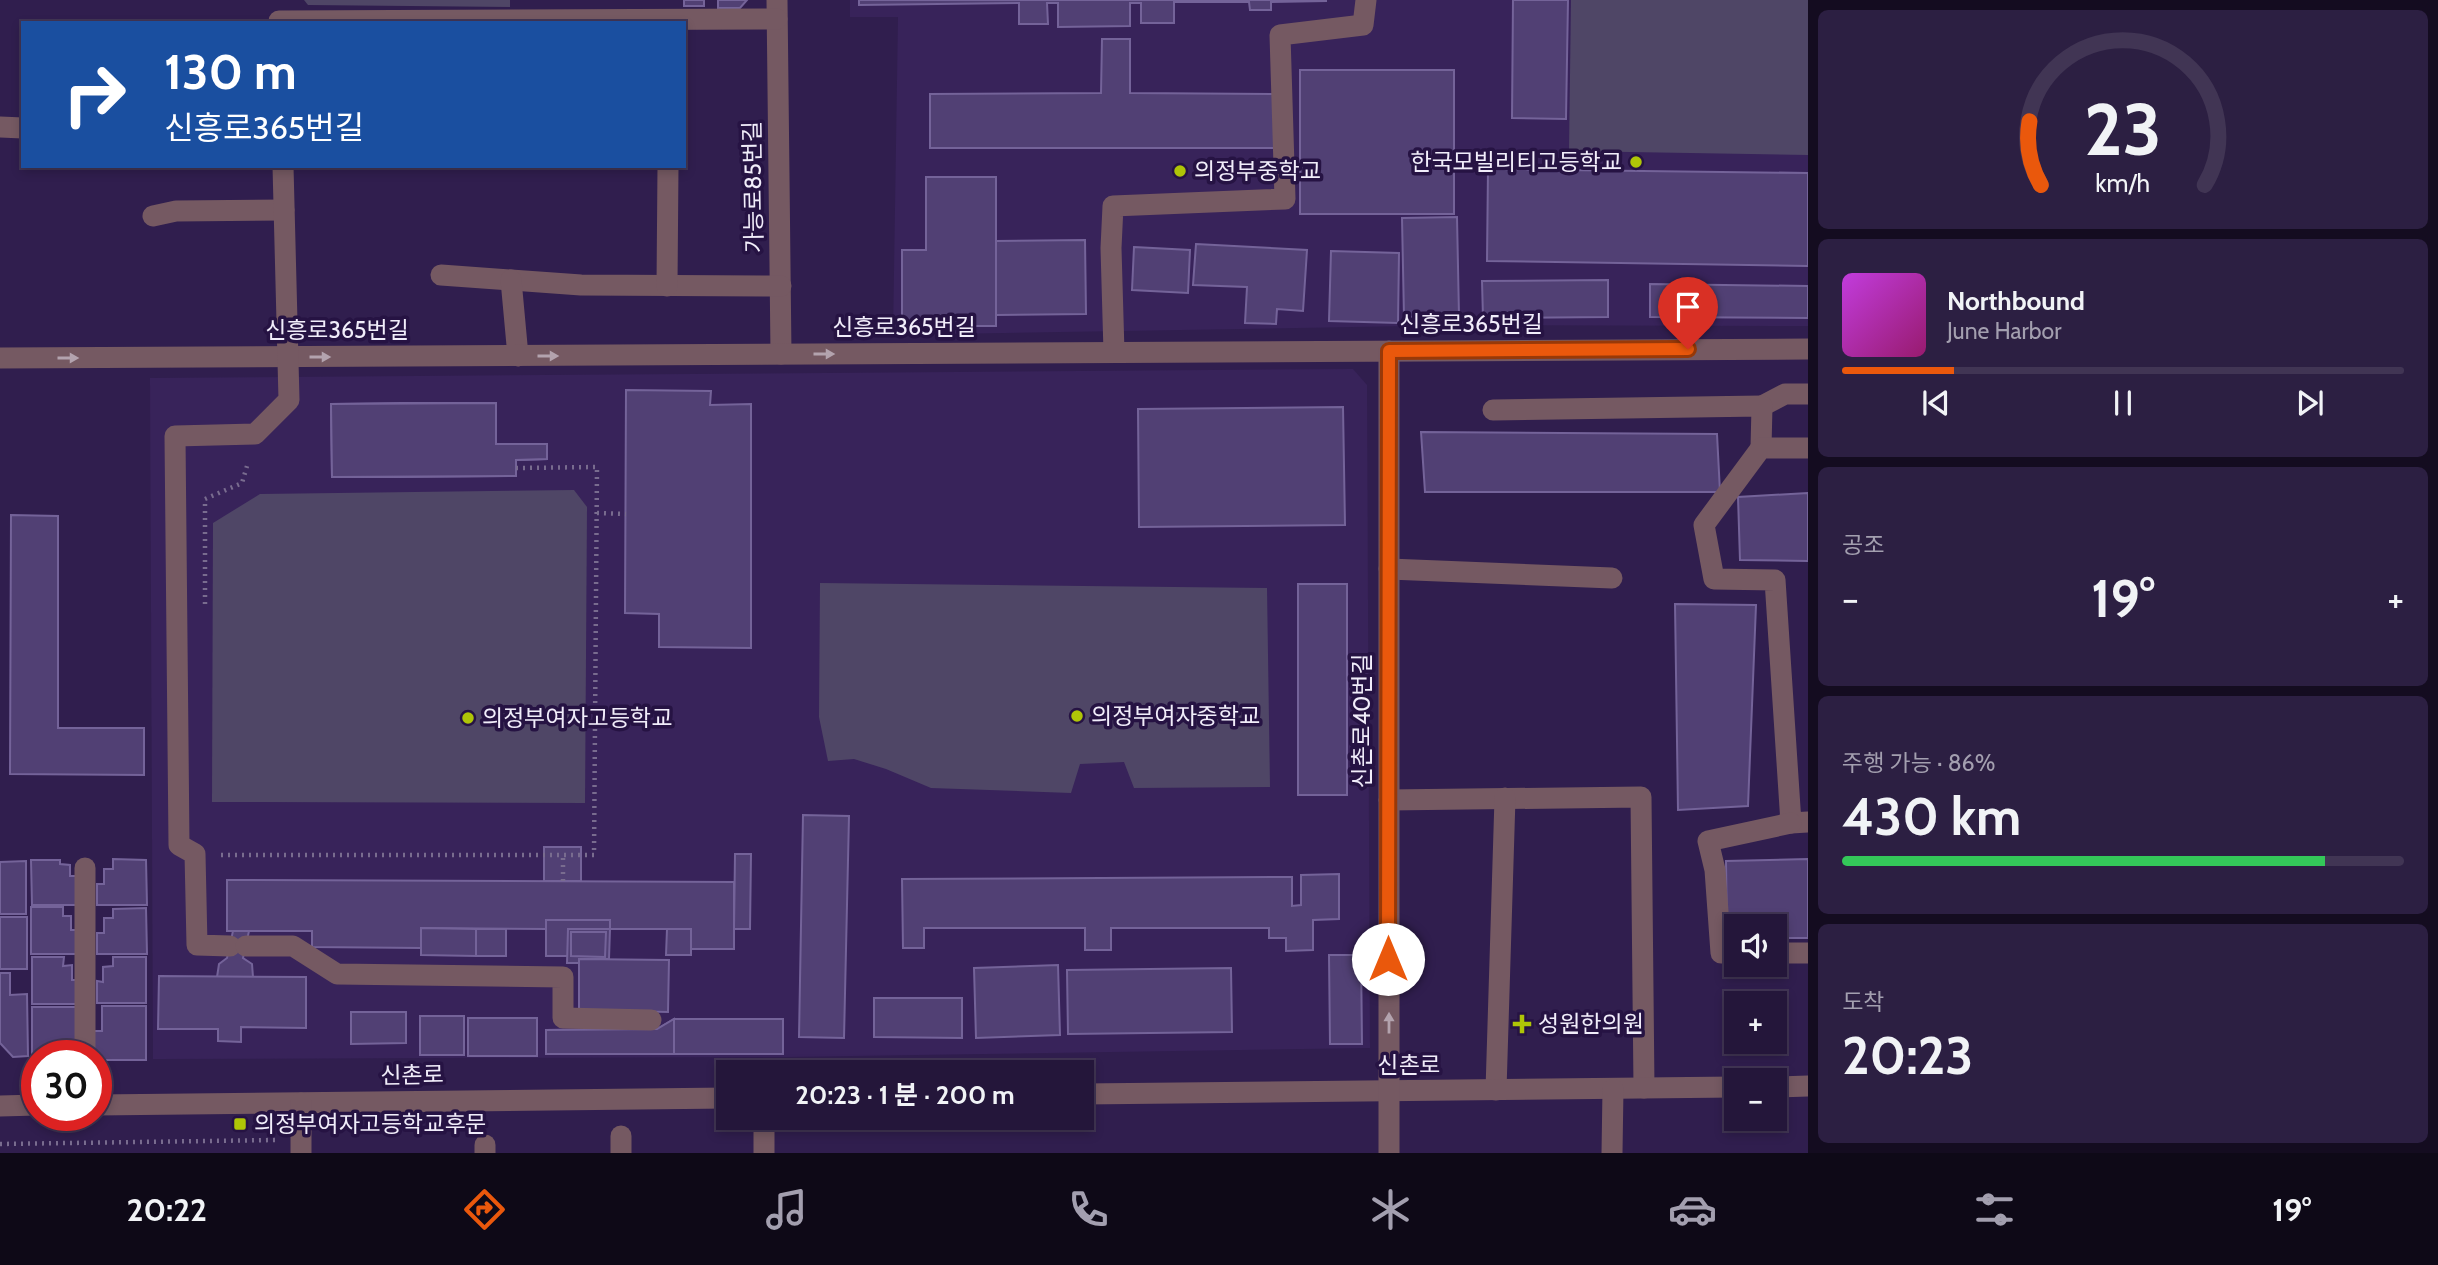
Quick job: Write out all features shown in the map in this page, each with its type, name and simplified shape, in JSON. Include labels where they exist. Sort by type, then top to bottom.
[{"type":"street","points":[[1114,352],[1111,248],[1113,206],[1285,199],[1280,35],[1363,24],[1366,0]]},
{"type":"street","name":"가능로85번길","points":[[626,21],[777,9],[781,354]]},
{"type":"street","name":"가능로85번길","points":[[279,14],[459,21]]},
{"type":"street","points":[[0,127],[21,128]]},
{"type":"street","points":[[283,168],[289,400],[255,434],[175,436],[179,845],[195,854],[197,946],[293,946],[337,974],[562,977],[563,1018],[651,1020]]},
{"type":"street","points":[[667,286],[668,168]]},
{"type":"street","points":[[153,216],[176,211],[284,210]]},
{"type":"street","points":[[441,275],[581,285],[780,286]]},
{"type":"street","points":[[511,280],[518,356]]},
{"type":"street","name":"신흥로365번길","points":[[0,358],[1808,349]]},
{"type":"street","name":"신촌로40번길","points":[[1389,351],[1389,1153]]},
{"type":"street","points":[[1493,410],[1762,406],[1785,394],[1808,394]]},
{"type":"street","points":[[1724,953],[1721,953],[1715,870],[1708,841],[1799,823],[1775,580],[1714,579],[1704,525],[1761,448],[1762,406]]},
{"type":"street","points":[[1761,448],[1808,448]]},
{"type":"street","points":[[1389,569],[1612,578]]},
{"type":"street","points":[[1389,800],[1641,797],[1644,1088]]},
{"type":"street","points":[[1496,1090],[1505,798]]},
{"type":"street","points":[[85,867],[85,1040]]},
{"type":"street","points":[[1787,953],[1808,953]]},
{"type":"street","points":[[1787,1087],[1808,1086]]},
{"type":"street","name":"신촌로","points":[[1094,1094],[1724,1087]]},
{"type":"street","points":[[1612,1153],[1613,1089]]},
{"type":"street","name":"신촌로","points":[[112,1105],[716,1098]]},
{"type":"street","points":[[301,1102],[301,1153]]},
{"type":"street","points":[[0,1106],[21,1105]]},
{"type":"street","points":[[764,1130],[764,1153]]},
{"type":"path","points":[[205,605],[205,499],[242,483],[247,466]]},
{"type":"path","points":[[195,854],[594,855],[597,467],[516,468]]},
{"type":"path","points":[[597,513],[626,514]]},
{"type":"path","points":[[563,856],[563,881]]},
{"type":"path","points":[[0,1144],[280,1140]]},
{"type":"shaded area","points":[[304,0],[510,0],[510,7],[308,5]]},
{"type":"shaded area","name":"의정부중학교","points":[[850,0],[1808,0],[1808,326],[1466,325],[893,335],[898,17],[850,17]]},
{"type":"shaded area","points":[[1571,0],[1808,0],[1808,155],[1569,151]]},
{"type":"shaded area","points":[[1353,369],[1367,385],[1370,1048],[787,1057],[153,1059],[150,378]]},
{"type":"shaded area","points":[[574,490],[587,507],[585,803],[212,802],[213,523],[260,494]]},
{"type":"shaded area","points":[[820,583],[1267,588],[1270,787],[1134,788],[1124,762],[1080,764],[1071,793],[931,788],[854,759],[828,761],[819,717]]},
{"type":"building","points":[[684,0],[704,0],[704,6],[684,6]]},
{"type":"building","points":[[718,0],[747,0],[740,8],[718,8]]},
{"type":"building","points":[[859,0],[1326,1],[1271,2],[1271,10],[1250,10],[1249,2],[1174,2],[1174,23],[1141,23],[1141,3],[1130,3],[1130,26],[1058,27],[1058,3],[1047,3],[1048,24],[1019,24],[1019,3],[859,5]]},
{"type":"building","points":[[1513,0],[1568,0],[1566,119],[1512,118]]},
{"type":"building","points":[[1102,39],[1130,39],[1130,93],[1279,94],[1279,148],[930,148],[930,94],[1101,93]]},
{"type":"building","points":[[1300,70],[1454,70],[1454,214],[1300,214]]},
{"type":"building","points":[[1488,169],[1808,173],[1808,266],[1487,261]]},
{"type":"building","points":[[926,177],[996,177],[996,326],[902,326],[902,250],[926,250]]},
{"type":"building","points":[[1457,217],[1459,316],[1404,317],[1402,218]]},
{"type":"building","points":[[1085,240],[1086,314],[996,315],[996,241]]},
{"type":"building","points":[[1196,244],[1307,250],[1303,311],[1277,309],[1276,324],[1245,323],[1247,287],[1193,285]]},
{"type":"building","points":[[1134,247],[1190,250],[1188,293],[1132,290]]},
{"type":"building","points":[[1331,251],[1399,253],[1398,323],[1329,321]]},
{"type":"building","points":[[1608,280],[1608,317],[1483,318],[1482,281]]},
{"type":"building","points":[[1650,284],[1808,286],[1808,318],[1650,317]]},
{"type":"building","points":[[626,390],[711,391],[710,405],[751,404],[751,648],[659,647],[659,614],[625,613]]},
{"type":"building","points":[[400,403],[496,403],[496,444],[547,444],[547,459],[516,460],[516,476],[400,477]]},
{"type":"building","points":[[400,403],[400,477],[332,477],[331,404]]},
{"type":"building","points":[[496,403],[496,444],[547,444],[547,459],[516,460],[516,476],[332,477],[331,404]]},
{"type":"building","points":[[1343,407],[1345,525],[1139,527],[1138,409]]},
{"type":"building","points":[[1421,432],[1717,434],[1720,492],[1425,492]]},
{"type":"building","points":[[1808,493],[1808,561],[1740,560],[1738,497]]},
{"type":"building","points":[[11,515],[58,516],[58,728],[144,728],[144,775],[10,774]]},
{"type":"building","points":[[1298,584],[1347,584],[1347,795],[1298,795]]},
{"type":"building","points":[[1675,604],[1756,605],[1748,806],[1678,810]]},
{"type":"building","points":[[803,815],[849,816],[844,1038],[799,1037]]},
{"type":"building","points":[[544,847],[581,847],[581,881],[544,881]]},
{"type":"building","points":[[735,854],[751,854],[750,929],[734,929]]},
{"type":"building","points":[[113,859],[146,860],[147,905],[97,905],[97,884],[104,884],[104,869],[113,869]]},
{"type":"building","points":[[1808,859],[1808,938],[1787,938],[1787,914],[1727,914],[1726,861]]},
{"type":"building","points":[[31,860],[60,860],[60,864],[70,865],[70,876],[76,876],[76,905],[32,905]]},
{"type":"building","points":[[26,861],[26,914],[0,914],[0,862]]},
{"type":"building","points":[[1339,874],[1339,919],[1313,920],[1313,950],[1286,951],[1286,938],[1269,938],[1269,928],[1111,928],[1111,950],[1085,950],[1085,928],[924,928],[924,948],[903,948],[902,879],[1292,877],[1292,906],[1301,905],[1301,875]]},
{"type":"building","points":[[227,880],[734,882],[734,949],[691,949],[691,929],[610,929],[610,920],[546,920],[546,929],[421,928],[421,948],[312,947],[312,931],[227,931]]},
{"type":"building","points":[[31,907],[63,907],[63,916],[71,916],[71,930],[77,930],[77,954],[31,954]]},
{"type":"building","points":[[146,908],[147,954],[97,954],[97,933],[104,933],[104,918],[113,918],[113,909]]},
{"type":"building","points":[[0,917],[27,917],[27,969],[0,969]]},
{"type":"building","points":[[546,920],[610,920],[610,929],[568,929],[568,956],[546,956]]},
{"type":"building","points":[[421,928],[476,929],[476,956],[421,955]]},
{"type":"building","points":[[476,929],[506,929],[506,956],[476,956]]},
{"type":"building","points":[[568,929],[610,929],[609,959],[579,959],[579,963],[567,963]]},
{"type":"building","points":[[667,929],[691,929],[691,955],[666,955]]},
{"type":"building","points":[[233,931],[249,931],[243,958],[252,964],[253,977],[217,977],[219,964],[227,958]]},
{"type":"building","points":[[571,932],[606,932],[605,957],[571,956]]},
{"type":"building","points":[[1329,955],[1361,955],[1362,1044],[1330,1044]]},
{"type":"building","points":[[32,957],[64,957],[63,966],[72,965],[72,980],[78,980],[78,1004],[32,1004]]},
{"type":"building","points":[[113,957],[146,957],[146,1003],[97,1003],[97,981],[103,982],[103,967],[113,966]]},
{"type":"building","points":[[579,959],[669,960],[668,1012],[579,1010]]},
{"type":"building","points":[[1058,965],[1060,1035],[976,1038],[974,968]]},
{"type":"building","points":[[1231,968],[1232,1032],[1068,1034],[1067,970]]},
{"type":"building","points":[[0,973],[10,973],[10,995],[27,994],[28,1040],[21,1040],[21,1056],[13,1057],[0,1043]]},
{"type":"building","points":[[159,976],[306,977],[306,1028],[241,1027],[241,1042],[218,1041],[218,1029],[158,1029]]},
{"type":"building","points":[[874,998],[962,998],[962,1038],[874,1037]]},
{"type":"building","points":[[102,1006],[146,1006],[146,1060],[112,1060],[112,1040],[94,1040],[94,1031],[102,1031]]},
{"type":"building","points":[[32,1007],[80,1007],[81,1040],[32,1040]]},
{"type":"building","points":[[351,1012],[406,1012],[406,1043],[351,1044]]},
{"type":"building","points":[[420,1016],[464,1016],[464,1055],[420,1055]]},
{"type":"building","points":[[468,1018],[537,1018],[537,1056],[468,1056]]},
{"type":"building","points":[[468,1018],[537,1018],[537,1056],[468,1056]]},
{"type":"building","points":[[674,1019],[783,1019],[783,1054],[546,1054],[546,1030],[657,1029]]},
{"type":"building","points":[[674,1019],[783,1019],[783,1054],[674,1054]]},
{"type":"building","points":[[674,1019],[674,1054],[546,1054],[546,1030],[657,1029]]},
{"type":"place","name":"한국모빌리티고등학교","points":[[1636,162]]},
{"type":"place","name":"의정부중학교","points":[[1180,171]]},
{"type":"place","name":"의정부여자중학교","points":[[1077,716]]},
{"type":"place","name":"의정부여자고등학교","points":[[468,718]]},
{"type":"place","name":"성원한의원","points":[[1522,1024]]},
{"type":"place","name":"의정부여자고등학교후문","points":[[240,1124]]},
{"type":"route","points":[[1388,959],[1389,351],[1688,349]]}]
